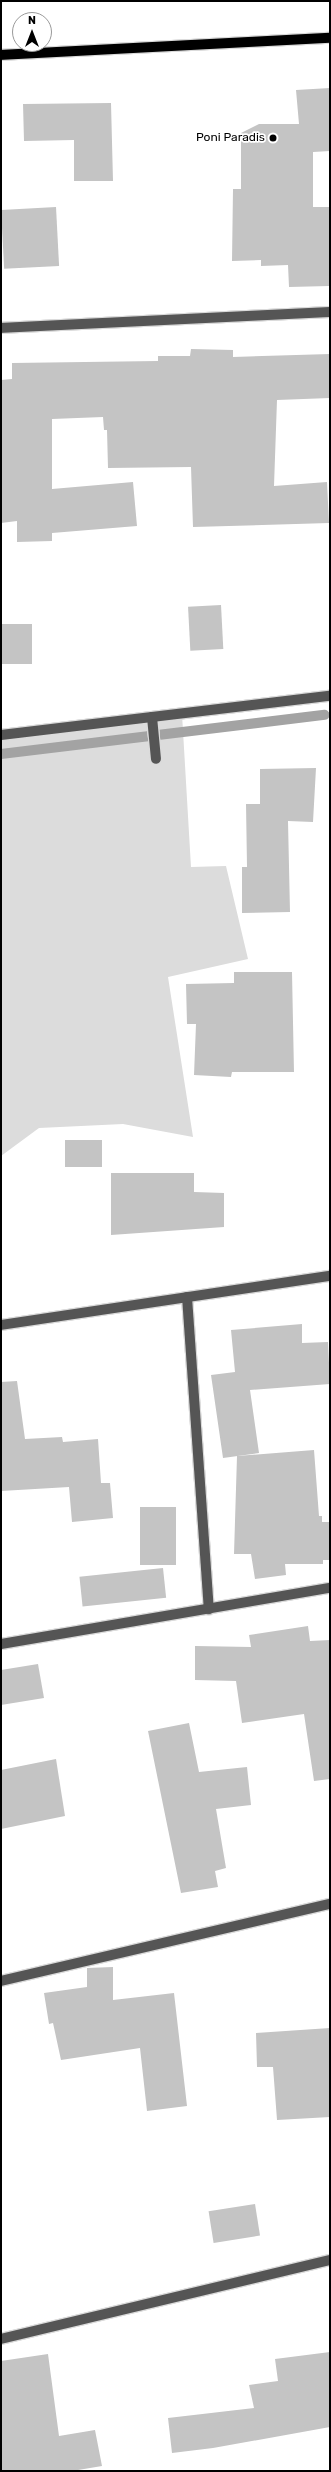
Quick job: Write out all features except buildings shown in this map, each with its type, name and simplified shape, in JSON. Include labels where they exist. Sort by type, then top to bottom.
[{"type":"main road","points":[[1,55],[330,38]]},
{"type":"street","points":[[1,328],[330,312]]},
{"type":"street","points":[[1,735],[330,696]]},
{"type":"street","points":[[152,717],[156,759]]},
{"type":"street","points":[[1,1325],[330,1276]]},
{"type":"street","points":[[187,1297],[209,1609]]},
{"type":"street","points":[[1,1644],[330,1588]]},
{"type":"street","points":[[1,1981],[330,1904]]},
{"type":"street","points":[[1,2339],[330,2260]]},
{"type":"shaded area","points":[[182,714],[191,867],[226,866],[248,959],[168,977],[193,1137],[123,1124],[39,1128],[1,1156],[1,735]]},
{"type":"waterway","points":[[1,754],[325,715]]},
{"type":"place","name":"Poni Paradis","points":[[273,138]]}]
